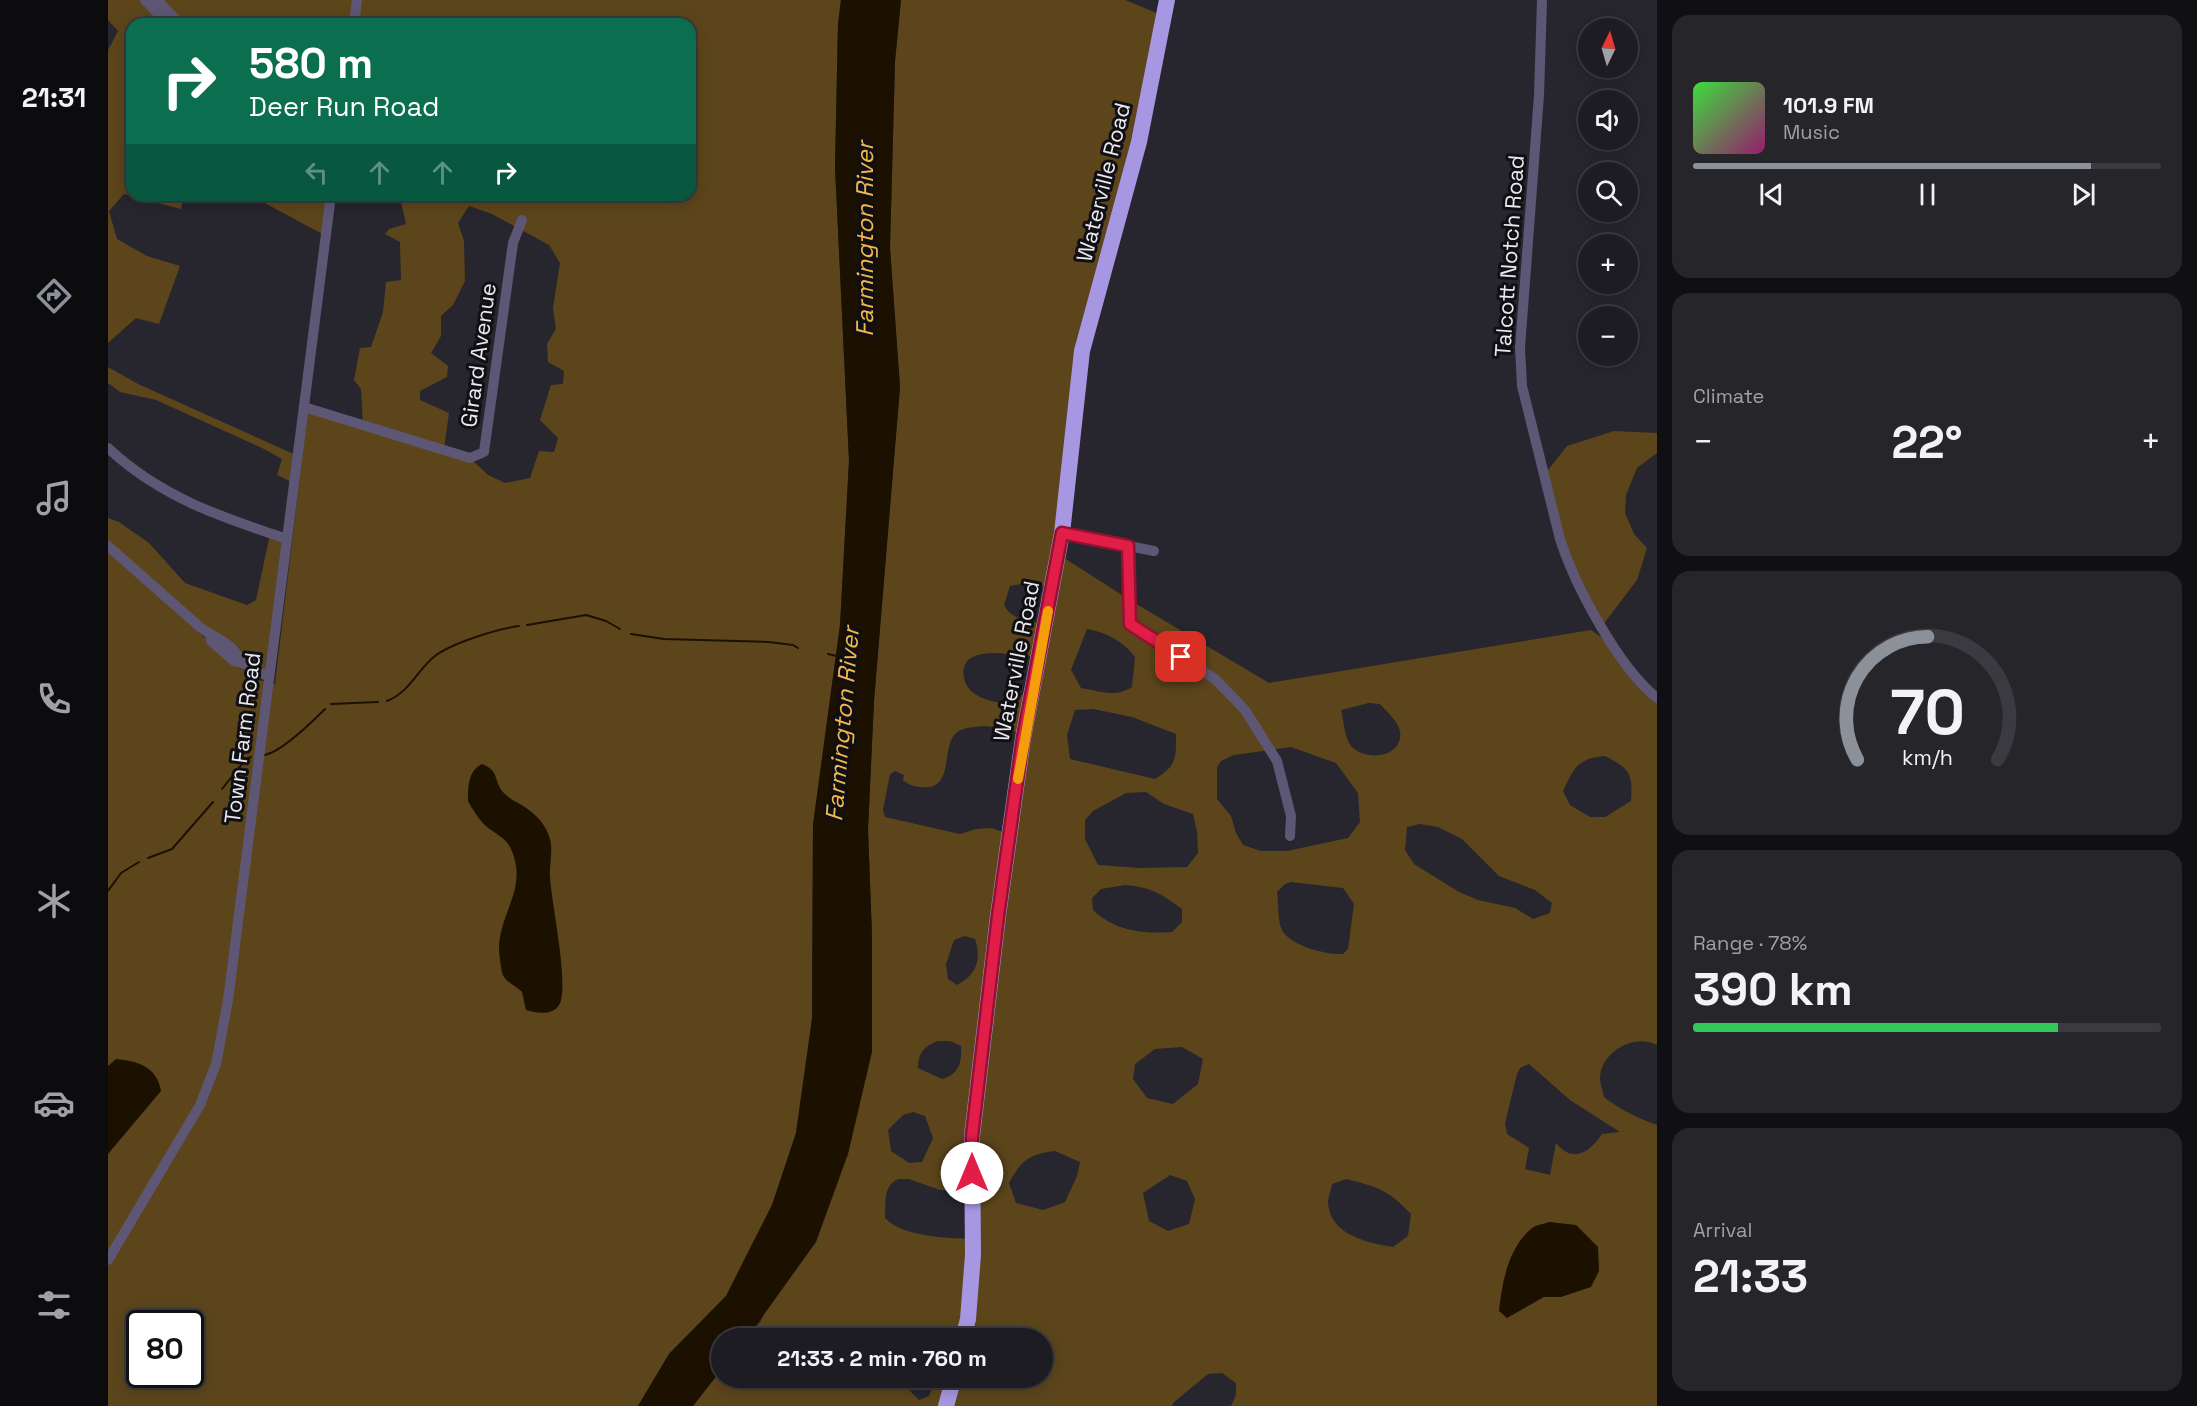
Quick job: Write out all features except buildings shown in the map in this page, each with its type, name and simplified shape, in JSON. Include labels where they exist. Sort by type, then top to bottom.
[{"type":"highway","name":"Waterville Road","points":[[966,1328],[973,1255],[972,1136],[998,916],[1023,738],[1062,533],[1082,351],[1139,142],[1167,0]]},
{"type":"highway","points":[[946,1406],[951,1388]]},
{"type":"street","points":[[145,0],[162,18]]},
{"type":"street","points":[[157,0],[174,18]]},
{"type":"street","points":[[355,18],[357,0]]},
{"type":"street","name":"Talcott Notch Road","points":[[1542,0],[1539,95],[1520,348],[1522,386],[1568,564],[1614,646],[1637,679],[1657,698]]},
{"type":"street","name":"Town Farm Road","points":[[108,1260],[200,1105],[216,1064],[228,1000],[330,201]]},
{"type":"street","name":"Girard Avenue","points":[[304,407],[470,458],[484,452],[513,243],[522,220]]},
{"type":"street","points":[[108,448],[148,480],[183,501],[218,516],[287,539]]},
{"type":"street","points":[[1062,533],[1154,551]]},
{"type":"street","points":[[108,546],[210,635],[211,641],[234,661],[269,677]]},
{"type":"street","points":[[1128,546],[1130,624],[1215,679],[1245,710],[1276,761],[1291,816],[1290,837]]},
{"type":"shaded area","points":[[108,0],[841,0],[838,24],[835,167],[849,461],[840,625],[813,825],[812,1019],[796,1133],[772,1205],[726,1296],[669,1354],[638,1406],[108,1406],[108,551],[233,663],[258,680],[275,684],[307,417],[304,407],[363,425],[361,389],[354,380],[360,348],[371,347],[383,312],[386,282],[401,280],[400,242],[385,234],[389,229],[406,224],[400,201],[696,201],[696,18],[126,18],[126,195],[109,211],[117,239],[147,256],[180,266],[159,324],[136,318],[108,343],[108,50],[118,31],[108,20]],"holes":[[[469,206],[492,214],[549,245],[560,263],[553,308],[556,329],[547,344],[548,362],[564,371],[563,384],[551,385],[540,420],[558,438],[554,452],[539,451],[530,478],[505,483],[488,475],[470,458],[444,449],[449,413],[420,400],[420,391],[447,377],[448,366],[431,353],[441,336],[441,316],[453,305],[465,281],[464,241],[458,223]]]},
{"type":"shaded area","points":[[901,0],[1125,0],[1164,16],[1082,351],[1058,554],[1128,599],[1269,683],[1591,630],[1614,646],[1657,698],[1657,1045],[1639,1041],[1620,1047],[1606,1060],[1600,1078],[1604,1097],[1629,1113],[1657,1125],[1657,1406],[1231,1406],[1236,1395],[1236,1383],[1222,1373],[1208,1374],[1172,1406],[693,1406],[711,1383],[711,1388],[909,1388],[919,1400],[929,1396],[932,1388],[1053,1388],[1053,1328],[755,1328],[761,1321],[872,1052],[872,936],[868,829],[874,701],[900,387],[890,248],[895,61]],"holes":[[[1026,583],[1052,588],[1045,624],[1016,617],[1004,605],[1010,586]],[[1087,629],[1114,638],[1135,657],[1132,687],[1113,693],[1081,688],[1071,670]],[[999,653],[1039,657],[1024,693],[1013,704],[981,698],[968,688],[964,678],[964,667],[970,659],[981,654]],[[1369,703],[1380,704],[1392,716],[1400,731],[1400,740],[1396,747],[1382,755],[1357,751],[1347,738],[1341,710]],[[1093,709],[1132,717],[1176,734],[1174,761],[1168,770],[1155,779],[1070,759],[1067,735],[1075,710]],[[983,726],[999,727],[1024,735],[1009,834],[991,828],[976,829],[960,834],[885,817],[883,810],[890,774],[895,771],[904,775],[903,780],[909,784],[931,787],[943,776],[951,741],[955,734],[961,730]],[[1291,747],[1336,763],[1358,793],[1360,822],[1348,838],[1287,851],[1261,851],[1243,845],[1236,833],[1231,816],[1217,799],[1217,767],[1221,761],[1234,755]],[[1605,756],[1625,769],[1630,778],[1631,801],[1605,817],[1590,817],[1570,805],[1563,791],[1574,770],[1589,759]],[[1146,792],[1164,804],[1193,814],[1198,853],[1187,867],[1140,868],[1098,865],[1085,839],[1085,820],[1093,811],[1126,793]],[[1420,824],[1438,827],[1462,839],[1499,876],[1535,890],[1552,903],[1550,913],[1533,919],[1515,908],[1478,900],[1459,892],[1414,864],[1405,850],[1407,827]],[[1291,882],[1343,888],[1354,904],[1348,949],[1343,954],[1328,953],[1301,945],[1286,936],[1279,921],[1277,892],[1285,884]],[[1125,885],[1142,887],[1156,892],[1182,909],[1182,922],[1172,932],[1130,930],[1101,917],[1093,910],[1092,898],[1101,889]],[[965,936],[975,939],[978,954],[976,966],[969,977],[957,985],[948,979],[946,964],[954,940]],[[938,1041],[950,1041],[961,1046],[961,1058],[956,1071],[942,1079],[918,1068],[919,1058],[929,1045]],[[1182,1047],[1203,1059],[1198,1084],[1173,1104],[1147,1098],[1133,1079],[1135,1064],[1155,1049]],[[1529,1064],[1570,1100],[1620,1132],[1602,1134],[1592,1146],[1581,1153],[1569,1153],[1556,1143],[1550,1175],[1525,1169],[1529,1148],[1507,1134],[1505,1123],[1520,1068]],[[913,1112],[925,1116],[933,1138],[922,1162],[909,1163],[891,1151],[888,1130],[903,1115]],[[1055,1151],[1080,1162],[1077,1176],[1065,1202],[1043,1210],[1016,1203],[1009,1183],[1022,1164],[1032,1157]],[[1170,1175],[1187,1181],[1195,1199],[1189,1224],[1168,1231],[1149,1221],[1143,1193]],[[898,1179],[909,1179],[940,1190],[972,1191],[972,1239],[914,1233],[893,1224],[885,1218],[890,1186]],[[1346,1179],[1382,1190],[1411,1214],[1408,1236],[1393,1247],[1362,1240],[1343,1230],[1330,1214],[1328,1203],[1332,1184]]]},
{"type":"shaded area","points":[[151,201],[183,201],[181,209]]},
{"type":"shaded area","points":[[261,201],[330,201],[326,236]]},
{"type":"shaded area","points":[[108,367],[138,384],[298,456],[294,483],[277,475],[282,459],[262,448],[156,400],[120,392],[108,383]]},
{"type":"shaded area","points":[[1614,431],[1657,433],[1657,453],[1637,468],[1626,495],[1625,513],[1634,534],[1647,548],[1637,580],[1602,626],[1575,580],[1545,474],[1567,446]]},
{"type":"shaded area","points":[[108,518],[119,522],[149,543],[185,583],[247,605],[256,600],[270,534],[287,539],[269,677],[240,662],[108,546]]},
{"type":"water","name":"Farmington River","points":[[841,0],[901,0],[895,61],[890,248],[900,387],[874,701],[868,829],[872,936],[872,1052],[848,1154],[816,1242],[754,1328],[711,1328],[711,1383],[693,1406],[638,1406],[669,1354],[726,1296],[772,1205],[796,1133],[812,1019],[813,825],[840,625],[849,461],[835,167],[838,24]]},
{"type":"water","points":[[482,764],[494,773],[504,793],[536,816],[547,831],[550,841],[551,889],[562,981],[562,996],[559,1005],[553,1011],[539,1013],[526,1010],[522,992],[502,973],[499,946],[501,932],[513,896],[517,871],[510,846],[484,824],[468,801],[471,775]]},
{"type":"water","points":[[116,1059],[132,1061],[151,1071],[161,1091],[108,1154],[108,1066]]},
{"type":"water","points":[[1549,1222],[1576,1225],[1598,1247],[1599,1271],[1591,1287],[1561,1297],[1544,1297],[1507,1318],[1499,1311],[1504,1278],[1512,1256],[1523,1237],[1531,1229]]},
{"type":"waterway","points":[[527,625],[586,615],[606,621],[620,629]]},
{"type":"waterway","points":[[387,701],[402,692],[429,662],[443,651],[475,637],[519,626]]},
{"type":"waterway","points":[[631,634],[664,639],[769,642],[793,645],[798,648]]},
{"type":"waterway","name":"Farmington River","points":[[828,654],[837,656]]},
{"type":"waterway","points":[[331,704],[378,702]]},
{"type":"waterway","points":[[265,755],[288,742],[325,709]]},
{"type":"waterway","points":[[222,789],[246,759],[251,757]]},
{"type":"waterway","points":[[148,858],[172,849],[213,802]]},
{"type":"waterway","points":[[108,891],[121,873],[139,862]]},
{"type":"slow traffic","points":[[1018,779],[1023,738],[1048,611]]},
{"type":"route","points":[[972,1173],[972,1136],[998,909],[1023,738],[1062,533],[1128,546],[1130,624],[1181,657]]}]
